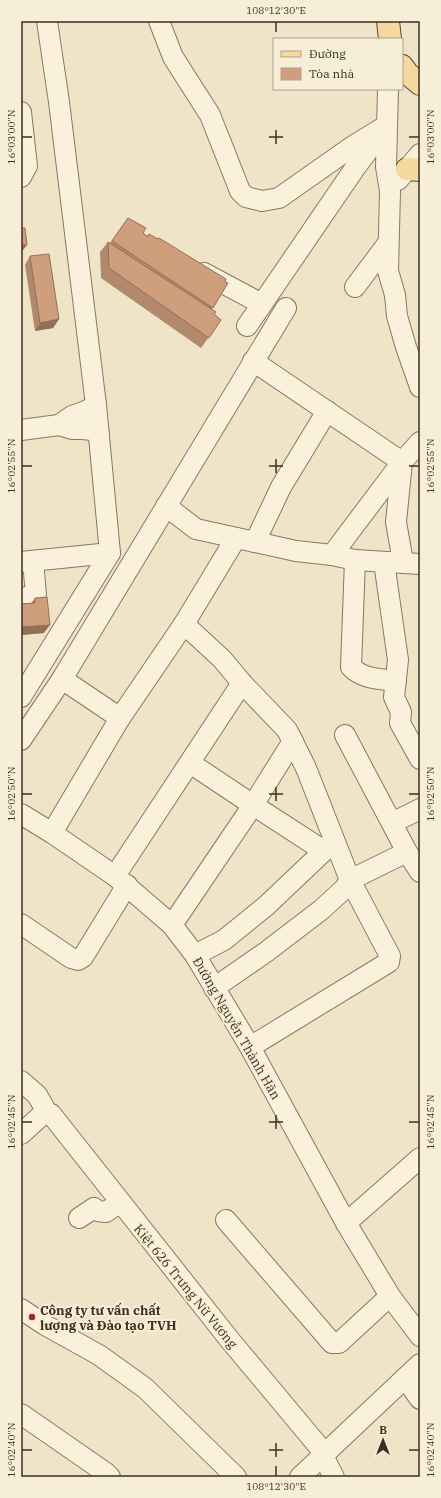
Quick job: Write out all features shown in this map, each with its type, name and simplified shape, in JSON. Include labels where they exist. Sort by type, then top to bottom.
[{"type":"main road","points":[[403,67],[408,74],[420,84]]},
{"type":"street","points":[[21,696],[110,553],[96,405],[60,110],[47,21]]},
{"type":"street","points":[[159,21],[173,57],[210,115],[240,191],[246,197],[262,201],[279,198],[353,146],[387,125]]},
{"type":"street","points":[[376,21],[389,34]]},
{"type":"street","points":[[388,90],[386,167],[390,191],[388,271],[395,295],[397,316],[420,387]]},
{"type":"street","points":[[21,112],[28,166],[21,176]]},
{"type":"street","points":[[247,326],[355,168],[387,125]]},
{"type":"street","points":[[390,191],[416,165]]},
{"type":"street","points":[[355,287],[388,243]]},
{"type":"street","points":[[187,264],[262,304]]},
{"type":"street","points":[[21,740],[62,679],[286,308]]},
{"type":"street","points":[[253,361],[402,462]]},
{"type":"street","points":[[59,425],[72,416],[86,411],[96,405]]},
{"type":"street","points":[[52,833],[120,718],[184,624],[246,540],[281,487],[327,411]]},
{"type":"street","points":[[21,430],[59,425],[72,429],[92,430],[99,434]]},
{"type":"street","points":[[332,555],[402,462],[420,442]]},
{"type":"street","points":[[402,462],[396,522],[403,563],[398,660],[394,697],[401,712],[400,723],[420,759]]},
{"type":"street","points":[[166,506],[196,529],[296,551],[332,555],[355,560],[403,563]]},
{"type":"street","points":[[21,598],[36,595],[24,559],[110,553]]},
{"type":"street","points":[[355,560],[351,667],[357,673],[365,676],[396,681]]},
{"type":"street","points":[[184,624],[222,659],[242,683],[287,730],[306,768],[350,880],[390,956],[389,962],[250,1047]]},
{"type":"street","points":[[62,679],[120,718]]},
{"type":"street","points":[[21,924],[71,958],[78,960],[83,957],[121,881],[190,763],[242,683]]},
{"type":"street","points":[[345,735],[407,852],[420,872]]},
{"type":"street","points":[[172,925],[253,805],[293,741]]},
{"type":"street","points":[[190,763],[324,851],[266,906],[242,926],[224,940],[195,955]]},
{"type":"street","points":[[392,823],[420,809]]},
{"type":"street","name":"Đường Nguyễn Thành Hãn","points":[[21,814],[52,833],[121,881],[172,925],[195,955],[250,1047],[346,1223],[390,1296],[420,1336]]},
{"type":"street","points":[[214,988],[266,952],[321,910],[344,889],[350,880],[407,852]]},
{"type":"street","name":"Kiệt 626 Trưng Nữ Vương","points":[[21,1081],[37,1095],[45,1111],[324,1455],[334,1477]]},
{"type":"street","points":[[21,1099],[26,1103],[45,1111],[21,1134]]},
{"type":"street","points":[[346,1223],[420,1158]]},
{"type":"street","points":[[79,1218],[94,1208],[98,1211],[106,1212],[119,1203]]},
{"type":"street","points":[[226,1220],[332,1343],[339,1343],[390,1296]]},
{"type":"street","points":[[21,1309],[45,1325],[99,1355],[145,1388],[236,1477]]},
{"type":"street","points":[[300,1477],[420,1364]]},
{"type":"street","points":[[405,1378],[420,1399]]},
{"type":"street","points":[[21,1414],[110,1477]]},
{"type":"building","points":[[128,218],[146,228],[143,233],[148,237],[149,234],[158,239],[159,238],[226,279],[225,282],[228,283],[213,308],[112,241]]},
{"type":"building","points":[[21,228],[25,228],[27,245],[21,245]]},
{"type":"building","points":[[108,242],[216,312],[214,314],[221,320],[209,338],[109,268]]},
{"type":"building","points":[[49,254],[59,319],[40,323],[30,256]]},
{"type":"building","points":[[47,597],[50,625],[21,627],[21,604],[35,603],[35,598]]},
{"type":"place","name":"Công ty tư vấn chất lượng và Đào tạo TVH","points":[[32,1317]]}]
